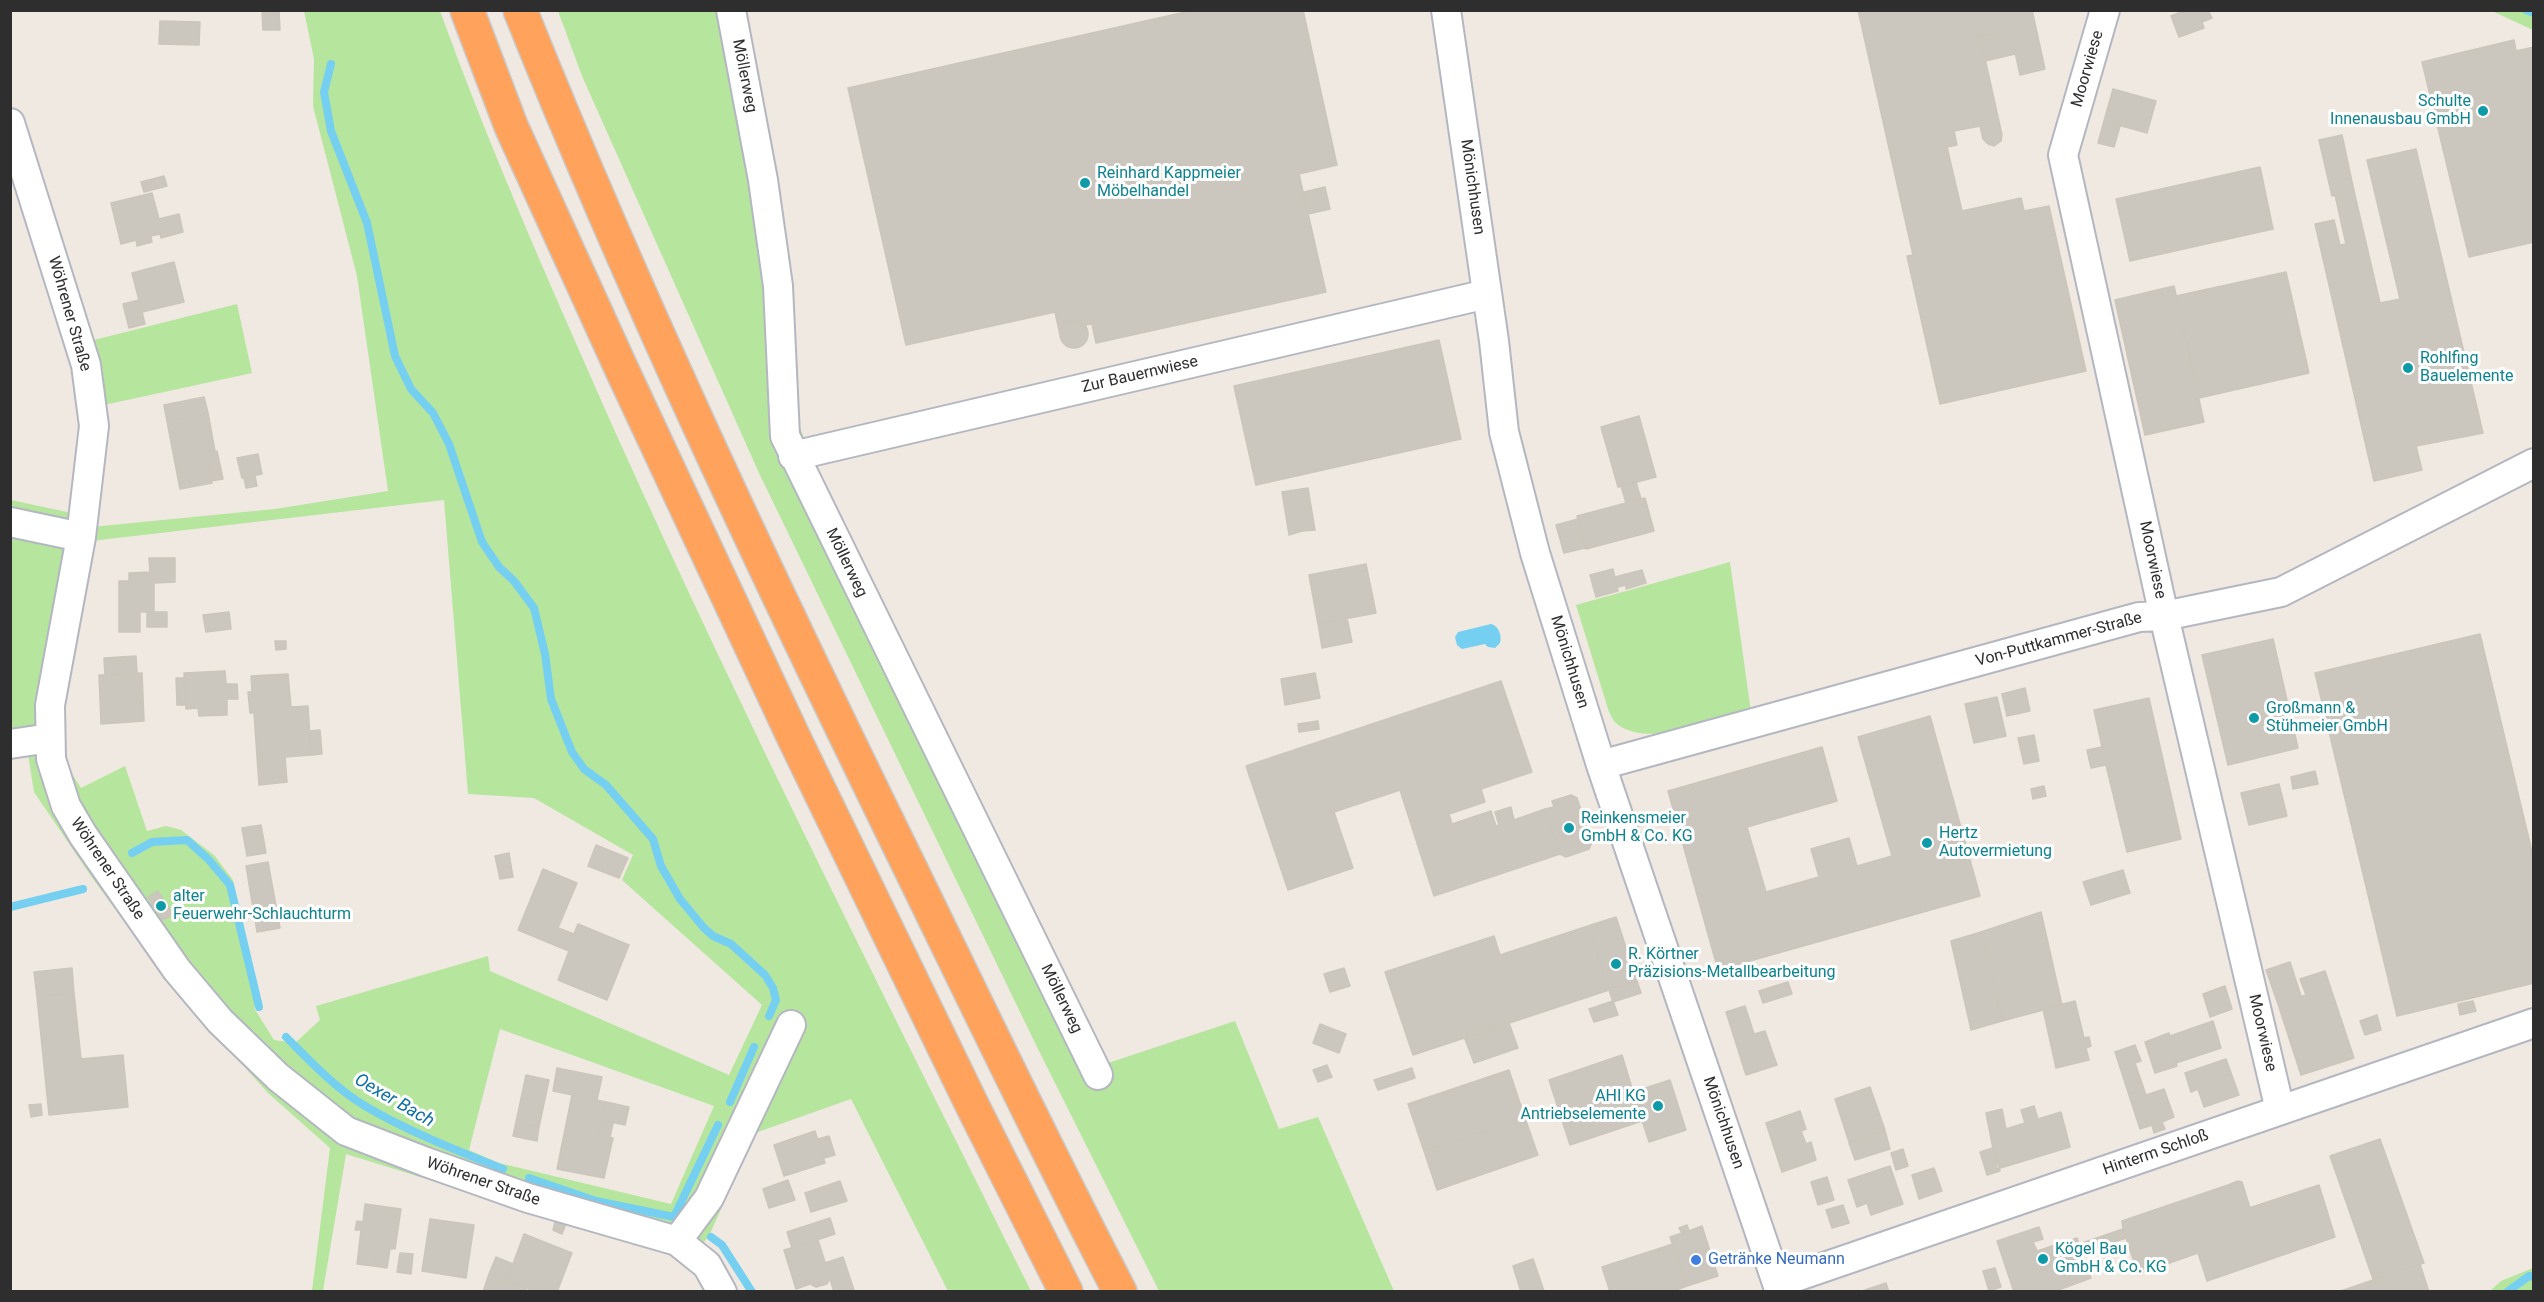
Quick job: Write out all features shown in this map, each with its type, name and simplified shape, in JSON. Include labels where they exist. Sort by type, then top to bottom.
[{"type":"highway","points":[[467,10],[511,126],[703,543],[912,980],[1066,1292]]},
{"type":"highway","points":[[520,10],[558,104],[658,334],[799,640],[1120,1292]]},
{"type":"street","name":"Möllerweg","points":[[731,10],[763,180],[778,286],[785,436],[1098,1075]]},
{"type":"street","name":"Mönichhusen","points":[[1446,10],[1487,294],[1504,432],[1535,553],[1601,765],[1779,1287]]},
{"type":"street","name":"Moorwiese","points":[[2105,10],[2063,155],[2164,616],[2280,1110]]},
{"type":"street","name":"Wöhrener Straße","points":[[10,123],[86,365],[94,426],[81,537],[50,705],[50,738],[51,759],[66,806],[96,856],[177,970],[219,1021],[311,1104],[346,1131],[528,1198],[677,1241],[707,1265],[722,1292]]},
{"type":"street","name":"Zur Bauernwiese","points":[[793,456],[1487,294]]},
{"type":"street","name":"Von-Puttkammer-Straße","points":[[1601,765],[2139,617],[2164,616],[2281,592],[2534,463]]},
{"type":"street","points":[[10,522],[81,537]]},
{"type":"street","points":[[10,744],[50,738]]},
{"type":"street","name":"Hinterm Schloß","points":[[1779,1287],[2534,1023]]},
{"type":"street","points":[[677,1241],[709,1198],[791,1025]]},
{"type":"green space","points":[[304,11],[440,11],[525,225],[666,544],[820,866],[1031,1291],[948,1291],[851,1099],[755,1133],[709,1236],[686,1264],[669,1251],[346,1154],[323,1291],[312,1291],[330,1148],[268,1093],[174,989],[93,879],[34,792],[27,748],[11,749],[11,500],[67,512],[91,527],[275,509],[388,491],[357,276],[313,106],[314,59]],"holes":[[[444,500],[468,794],[534,798],[633,855],[622,880],[762,1005],[729,1075],[490,971],[488,956],[316,1006],[320,1020],[295,1043],[274,1040],[254,1008],[259,1000],[233,880],[214,855],[181,830],[166,826],[147,831],[125,766],[81,788],[63,760],[67,675],[91,541]],[[500,1029],[714,1106],[671,1204],[499,1163],[469,1150]]]},
{"type":"green space","points":[[558,11],[739,11],[789,401],[822,482],[1108,1063],[1235,1021],[1279,1129],[1318,1117],[1394,1291],[1159,1291],[1038,1049],[759,473],[582,76]]},
{"type":"green space","points":[[2492,11],[2533,11],[2533,30]]},
{"type":"green space","points":[[237,304],[252,373],[81,410],[76,381],[66,347]]},
{"type":"green space","points":[[1730,562],[1751,712],[1682,731],[1663,733],[1644,734],[1616,723],[1609,712],[1576,605]]},
{"type":"green space","points":[[2533,1268],[2533,1291],[2490,1291],[2501,1281]]},
{"type":"water","points":[[1491,624],[1498,629],[1501,640],[1495,648],[1485,644],[1462,649],[1457,645],[1455,637],[1458,632]]},
{"type":"building","points":[[262,10],[279,10],[280,30],[263,30]]},
{"type":"building","name":"Reinhard Kappmeier Möbelhandel","points":[[1194,10],[1303,10],[1337,165],[1299,174],[1326,292],[1096,343],[1092,324],[1085,325],[1069,321],[1062,327],[1060,335],[1055,312],[906,345],[848,88]]},
{"type":"building","points":[[1858,10],[2032,10],[2045,69],[2020,75],[2010,29],[1980,36],[2002,135],[2001,141],[1994,146],[1988,144],[1983,139],[1980,126],[1954,131],[1957,145],[1947,147],[1962,211],[2021,198],[2024,211],[2049,206],[2086,371],[1940,404],[1907,256],[1913,255]]},
{"type":"building","points":[[2186,10],[2208,10],[2212,18],[2202,22],[2204,28],[2179,37],[2171,16]]},
{"type":"building","points":[[160,21],[200,22],[199,45],[159,44]]},
{"type":"building","points":[[2010,29],[2015,54],[1985,61],[1980,36]]},
{"type":"building","name":"Schulte Innenausbau GmbH","points":[[2514,40],[2516,51],[2534,47],[2534,242],[2469,257],[2422,62]]},
{"type":"building","points":[[2113,89],[2156,101],[2147,133],[2104,121]]},
{"type":"building","points":[[2104,121],[2120,126],[2114,147],[2098,143]]},
{"type":"building","points":[[2342,135],[2354,191],[2332,196],[2319,140]]},
{"type":"building","name":"Rohlfing Bauelemente","points":[[2416,149],[2483,433],[2416,446],[2422,470],[2374,481],[2315,224],[2334,220],[2340,245],[2346,244],[2335,195],[2354,191],[2380,303],[2400,299],[2367,160]]},
{"type":"building","points":[[2260,167],[2273,229],[2130,261],[2116,199]]},
{"type":"building","points":[[164,176],[167,186],[144,192],[141,182]]},
{"type":"building","points":[[1325,187],[1330,209],[1308,214],[1304,192]]},
{"type":"building","points":[[152,193],[159,219],[179,214],[183,232],[161,238],[160,234],[151,236],[152,242],[137,246],[136,240],[121,244],[111,203]]},
{"type":"building","points":[[174,262],[184,302],[142,312],[132,273]]},
{"type":"building","points":[[2286,272],[2309,373],[2199,398],[2176,296]]},
{"type":"building","points":[[2174,286],[2204,422],[2145,435],[2115,300]]},
{"type":"building","points":[[139,300],[145,324],[129,328],[123,304]]},
{"type":"building","points":[[1074,320],[1084,324],[1088,334],[1084,344],[1074,348],[1064,344],[1060,334],[1064,324]]},
{"type":"building","points":[[1439,340],[1461,439],[1256,485],[1234,386]]},
{"type":"building","points":[[204,397],[208,413],[167,421],[164,405]]},
{"type":"building","points":[[208,413],[215,451],[206,453],[212,483],[180,489],[167,421]]},
{"type":"building","points":[[1639,416],[1656,477],[1618,487],[1601,427]]},
{"type":"building","points":[[217,451],[223,479],[211,481],[206,453]]},
{"type":"building","points":[[258,454],[262,474],[242,478],[237,458]]},
{"type":"building","points":[[255,476],[257,486],[246,488],[244,478]]},
{"type":"building","points":[[1636,482],[1641,499],[1626,503],[1621,486]]},
{"type":"building","points":[[1308,488],[1315,530],[1289,535],[1282,492]]},
{"type":"building","points":[[1645,498],[1654,531],[1586,549],[1577,516]]},
{"type":"building","points":[[1578,519],[1585,548],[1564,553],[1556,525]]},
{"type":"building","points":[[149,558],[175,558],[175,582],[154,583],[154,612],[119,612],[119,581],[129,581],[129,573],[150,572]]},
{"type":"building","points":[[1366,564],[1376,613],[1318,624],[1309,575]]},
{"type":"building","points":[[1613,569],[1618,591],[1596,597],[1590,575]]},
{"type":"building","points":[[1642,570],[1646,583],[1626,589],[1626,585],[1618,587],[1615,577]]},
{"type":"building","points":[[119,612],[140,612],[140,632],[119,632]]},
{"type":"building","points":[[147,612],[167,612],[167,627],[147,627]]},
{"type":"building","points":[[229,612],[231,629],[206,632],[203,615]]},
{"type":"building","points":[[1347,618],[1352,642],[1322,648],[1318,624]]},
{"type":"building","points":[[2480,634],[2534,860],[2534,983],[2397,1016],[2315,673]]},
{"type":"building","name":"Großmann & Stühmeier GmbH","points":[[2273,639],[2298,748],[2228,765],[2202,655]]},
{"type":"building","points":[[275,641],[286,641],[286,649],[276,650]]},
{"type":"building","points":[[136,656],[137,673],[105,675],[104,658]]},
{"type":"building","points":[[225,671],[226,684],[237,684],[238,699],[227,699],[227,715],[199,716],[198,708],[186,709],[184,673]]},
{"type":"building","points":[[142,673],[144,721],[101,724],[99,675]]},
{"type":"building","points":[[1315,673],[1320,698],[1285,705],[1281,679]]},
{"type":"building","points":[[288,674],[291,707],[308,706],[311,755],[285,757],[287,782],[259,785],[254,713],[250,713],[248,692],[252,692],[251,676]]},
{"type":"building","points":[[176,678],[184,678],[185,705],[177,705]]},
{"type":"building","points":[[1501,681],[1532,772],[1481,789],[1485,802],[1449,814],[1452,824],[1491,811],[1496,826],[1499,825],[1495,812],[1511,807],[1514,820],[1545,809],[1560,854],[1434,896],[1400,790],[1334,812],[1353,868],[1288,890],[1246,766]]},
{"type":"building","points":[[2025,688],[2030,711],[2007,716],[2002,694]]},
{"type":"building","points":[[1997,697],[2006,736],[1974,743],[1965,704]]},
{"type":"building","points":[[2149,698],[2181,839],[2127,852],[2106,765],[2091,768],[2087,750],[2102,747],[2094,710]]},
{"type":"building","name":"Hertz Autovermietung","points":[[1930,716],[1980,896],[1718,970],[1668,791],[1822,747],[1837,801],[1747,827],[1766,892],[1819,877],[1811,849],[1849,838],[1857,866],[1892,856],[1858,737]]},
{"type":"building","points":[[1318,721],[1319,729],[1299,732],[1298,724]]},
{"type":"building","points":[[320,730],[322,754],[311,755],[309,731]]},
{"type":"building","points":[[2034,735],[2039,761],[2024,764],[2018,738]]},
{"type":"building","points":[[2315,771],[2318,784],[2293,789],[2291,777]]},
{"type":"building","points":[[2279,784],[2287,816],[2249,825],[2241,793]]},
{"type":"building","points":[[2044,786],[2046,796],[2033,799],[2031,789]]},
{"type":"building","name":"Reinkensmeier GmbH & Co. KG","points":[[1571,795],[1577,798],[1592,843],[1589,849],[1566,857],[1560,854],[1545,809],[1554,807],[1552,801]]},
{"type":"building","points":[[261,825],[266,853],[247,856],[242,828]]},
{"type":"building","points":[[596,845],[628,858],[619,878],[588,866]]},
{"type":"building","points":[[509,853],[513,877],[500,879],[495,856]]},
{"type":"building","points":[[268,862],[280,928],[257,932],[246,866]]},
{"type":"building","points":[[543,869],[577,883],[558,928],[574,934],[578,924],[629,945],[607,1000],[558,980],[569,951],[518,930]]},
{"type":"building","points":[[2123,870],[2130,893],[2091,905],[2083,882]]},
{"type":"building","points":[[158,891],[161,896],[152,902],[148,897]]},
{"type":"building","name":"alter Feuerwehr-Schlauchturm","points":[[161,896],[170,909],[160,915],[151,903]]},
{"type":"building","points":[[169,909],[173,914],[163,920],[160,915]]},
{"type":"building","points":[[2041,912],[2062,1005],[2002,1021],[1981,932]]},
{"type":"building","name":"R. Körtner Präzisions-Metallbearbeitung","points":[[1616,917],[1637,981],[1609,990],[1588,926]]},
{"type":"building","points":[[1588,926],[1609,990],[1413,1055],[1385,972],[1494,936],[1500,955]]},
{"type":"building","points":[[1981,932],[2002,1021],[1971,1030],[1951,941]]},
{"type":"building","points":[[2290,962],[2301,996],[2278,1004],[2266,970]]},
{"type":"building","points":[[72,968],[74,993],[37,997],[34,972]]},
{"type":"building","points":[[1344,968],[1350,986],[1330,992],[1324,974]]},
{"type":"building","points":[[2325,971],[2354,1058],[2301,1075],[2278,1004],[2306,995],[2300,979]]},
{"type":"building","points":[[1637,981],[1641,993],[1613,1002],[1609,990]]},
{"type":"building","points":[[1788,982],[1792,994],[1763,1003],[1759,991]]},
{"type":"building","points":[[2225,986],[2232,1009],[2210,1017],[2203,994]]},
{"type":"building","points":[[74,993],[81,1059],[123,1055],[128,1107],[49,1115],[37,997]]},
{"type":"building","points":[[1613,1001],[1618,1015],[1594,1022],[1589,1009]]},
{"type":"building","points":[[2075,1001],[2084,1038],[2089,1037],[2091,1046],[2086,1048],[2089,1060],[2056,1068],[2043,1009]]},
{"type":"building","points":[[2473,1001],[2476,1011],[2460,1015],[2458,1004]]},
{"type":"building","points":[[1745,1006],[1754,1034],[1765,1031],[1777,1065],[1746,1075],[1726,1012]]},
{"type":"building","points":[[2377,1015],[2381,1030],[2365,1035],[2360,1021]]},
{"type":"building","points":[[2213,1021],[2221,1048],[2176,1063],[2170,1036]]},
{"type":"building","points":[[1509,1023],[1518,1048],[1474,1063],[1465,1039]]},
{"type":"building","points":[[1320,1024],[1346,1034],[1339,1053],[1313,1043]]},
{"type":"building","points":[[2169,1033],[2177,1066],[2155,1073],[2145,1042]]},
{"type":"building","points":[[2135,1045],[2141,1061],[2135,1063],[2146,1095],[2164,1089],[2174,1117],[2162,1122],[2165,1129],[2154,1133],[2152,1125],[2140,1129],[2115,1052]]},
{"type":"building","points":[[1622,1055],[1642,1121],[1570,1145],[1549,1080]]},
{"type":"building","points":[[2226,1059],[2239,1095],[2204,1107],[2198,1089],[2191,1092],[2185,1073]]},
{"type":"building","points":[[1327,1065],[1332,1077],[1318,1082],[1313,1070]]},
{"type":"building","points":[[557,1068],[602,1077],[597,1100],[553,1091]]},
{"type":"building","points":[[1412,1068],[1415,1078],[1378,1090],[1374,1080]]},
{"type":"building","points":[[1509,1070],[1525,1118],[1424,1151],[1408,1104]]},
{"type":"building","points":[[526,1075],[549,1080],[539,1127],[516,1122]]},
{"type":"building","name":"AHI KG Antriebselemente","points":[[1670,1080],[1686,1130],[1649,1142],[1633,1092]]},
{"type":"building","points":[[1870,1087],[1885,1130],[1849,1142],[1835,1099]]},
{"type":"building","points":[[572,1095],[606,1102],[599,1135],[613,1138],[604,1178],[557,1169]]},
{"type":"building","points":[[606,1102],[629,1107],[625,1125],[602,1120]]},
{"type":"building","points":[[41,1104],[42,1115],[31,1117],[29,1105]]},
{"type":"building","points":[[2034,1106],[2038,1119],[2061,1112],[2070,1147],[1997,1169],[1986,1113],[2002,1109],[2006,1129],[2025,1123],[2021,1110]]},
{"type":"building","points":[[1800,1111],[1806,1129],[1801,1131],[1806,1144],[1811,1142],[1816,1160],[1782,1172],[1766,1123]]},
{"type":"building","points":[[1525,1118],[1538,1155],[1437,1190],[1424,1151]]},
{"type":"building","points":[[602,1120],[613,1123],[610,1137],[599,1135]]},
{"type":"building","points":[[516,1122],[539,1127],[537,1141],[513,1136]]},
{"type":"building","points":[[815,1131],[825,1163],[784,1176],[774,1145]]},
{"type":"building","points":[[1885,1131],[1890,1149],[1855,1160],[1849,1143]]},
{"type":"building","points":[[829,1136],[835,1155],[824,1158],[818,1139]]},
{"type":"building","points":[[2380,1139],[2424,1263],[2373,1279],[2330,1156]]},
{"type":"building","points":[[1993,1148],[2000,1171],[1987,1175],[1980,1152]]},
{"type":"building","points":[[1903,1149],[1908,1166],[1896,1170],[1891,1153]]},
{"type":"building","points":[[1890,1166],[1903,1204],[1871,1215],[1867,1203],[1857,1207],[1848,1180]]},
{"type":"building","points":[[1934,1168],[1942,1191],[1919,1199],[1912,1175]]},
{"type":"building","points":[[1827,1177],[1834,1200],[1818,1205],[1811,1182]]},
{"type":"building","points":[[788,1180],[795,1200],[769,1208],[763,1189]]},
{"type":"building","points":[[840,1181],[847,1201],[811,1212],[805,1193]]},
{"type":"building","points":[[2238,1181],[2242,1182],[2250,1208],[2240,1211],[2228,1185]]},
{"type":"building","points":[[2228,1185],[2240,1211],[2319,1185],[2335,1237],[2207,1281],[2198,1253],[2138,1274],[2122,1221]]},
{"type":"building","points":[[365,1204],[401,1209],[395,1249],[377,1247],[374,1266],[357,1264],[361,1230],[355,1230],[357,1221],[363,1222]]},
{"type":"building","points":[[1843,1205],[1849,1223],[1832,1228],[1826,1210]]},
{"type":"building","points":[[830,1218],[835,1234],[792,1248],[787,1232]]},
{"type":"building","points":[[430,1219],[474,1225],[466,1278],[422,1271]]},
{"type":"building","points":[[555,1222],[565,1226],[562,1234],[553,1230]]},
{"type":"building","name":"Getränke Neumann","points":[[1687,1225],[1689,1231],[1702,1226],[1718,1276],[1687,1286],[1670,1237],[1682,1233],[1679,1228]]},
{"type":"building","name":"Kögel Bau GmbH & Co. KG","points":[[2039,1227],[2043,1239],[2033,1242],[2037,1251],[2077,1238],[2091,1278],[2053,1292],[2014,1292],[1997,1241]]},
{"type":"building","points":[[2123,1229],[2126,1238],[2082,1253],[2079,1244]]},
{"type":"building","points":[[524,1234],[572,1253],[557,1292],[536,1292],[507,1280]]},
{"type":"building","points":[[818,1240],[830,1278],[827,1284],[816,1287],[810,1284],[796,1289],[784,1250]]},
{"type":"building","points":[[1673,1244],[1687,1286],[1671,1292],[1610,1292],[1602,1267]]},
{"type":"building","points":[[377,1247],[390,1249],[387,1268],[374,1266]]},
{"type":"building","points":[[400,1253],[413,1254],[411,1274],[397,1272]]},
{"type":"building","points":[[496,1257],[513,1264],[507,1280],[489,1274]]},
{"type":"building","points":[[843,1257],[854,1290],[834,1292],[825,1263]]},
{"type":"building","points":[[1533,1259],[1544,1291],[1521,1292],[1513,1266]]},
{"type":"building","points":[[2420,1264],[2429,1292],[2338,1292],[2373,1280]]},
{"type":"building","points":[[1995,1268],[2001,1287],[1989,1291],[1983,1271]]},
{"type":"building","points":[[489,1274],[527,1288],[525,1292],[483,1292]]},
{"type":"building","points":[[1886,1283],[1889,1292],[1859,1292]]},
{"type":"waterway","points":[[2526,10],[2534,13]]},
{"type":"waterway","points":[[331,64],[324,92],[331,131],[367,223],[395,356],[411,389],[433,413],[449,444],[482,542],[499,567],[514,581],[534,608],[545,654],[551,699],[572,752],[584,769],[606,785],[653,839],[661,866],[680,899],[704,928],[713,936],[731,944],[765,975],[773,988],[776,1000],[769,1016]]},
{"type":"waterway","name":"Oexer Bach","points":[[132,853],[152,842],[187,840],[209,860],[230,885],[259,1007]]},
{"type":"waterway","name":"Oexer Bach","points":[[10,907],[83,889]]},
{"type":"waterway","name":"Oexer Bach","points":[[286,1037],[333,1083],[365,1106],[450,1148],[503,1169]]},
{"type":"waterway","points":[[730,1102],[754,1047]]},
{"type":"waterway","name":"Oexer Bach","points":[[529,1178],[596,1201],[674,1217],[718,1125]]},
{"type":"waterway","name":"Oexer Bach","points":[[711,1237],[722,1245],[752,1292]]},
{"type":"waterway","points":[[2507,1292],[2529,1276],[2534,1277]]},
{"type":"place","name":"Schulte Innenausbau GmbH","points":[[2483,111]]},
{"type":"place","name":"Reinhard Kappmeier Möbelhandel","points":[[1085,183]]},
{"type":"place","name":"Rohlfing Bauelemente","points":[[2408,368]]},
{"type":"place","name":"Großmann & Stühmeier GmbH","points":[[2254,718]]},
{"type":"place","name":"Reinkensmeier GmbH & Co. KG","points":[[1569,828]]},
{"type":"place","name":"Hertz Autovermietung","points":[[1927,843]]},
{"type":"place","name":"alter Feuerwehr-Schlauchturm","points":[[161,906]]},
{"type":"place","name":"R. Körtner Präzisions-Metallbearbeitung","points":[[1616,964]]},
{"type":"place","name":"AHI KG Antriebselemente","points":[[1658,1106]]},
{"type":"place","name":"Kögel Bau GmbH & Co. KG","points":[[2043,1259]]},
{"type":"place","name":"Getränke Neumann","points":[[1696,1260]]}]
